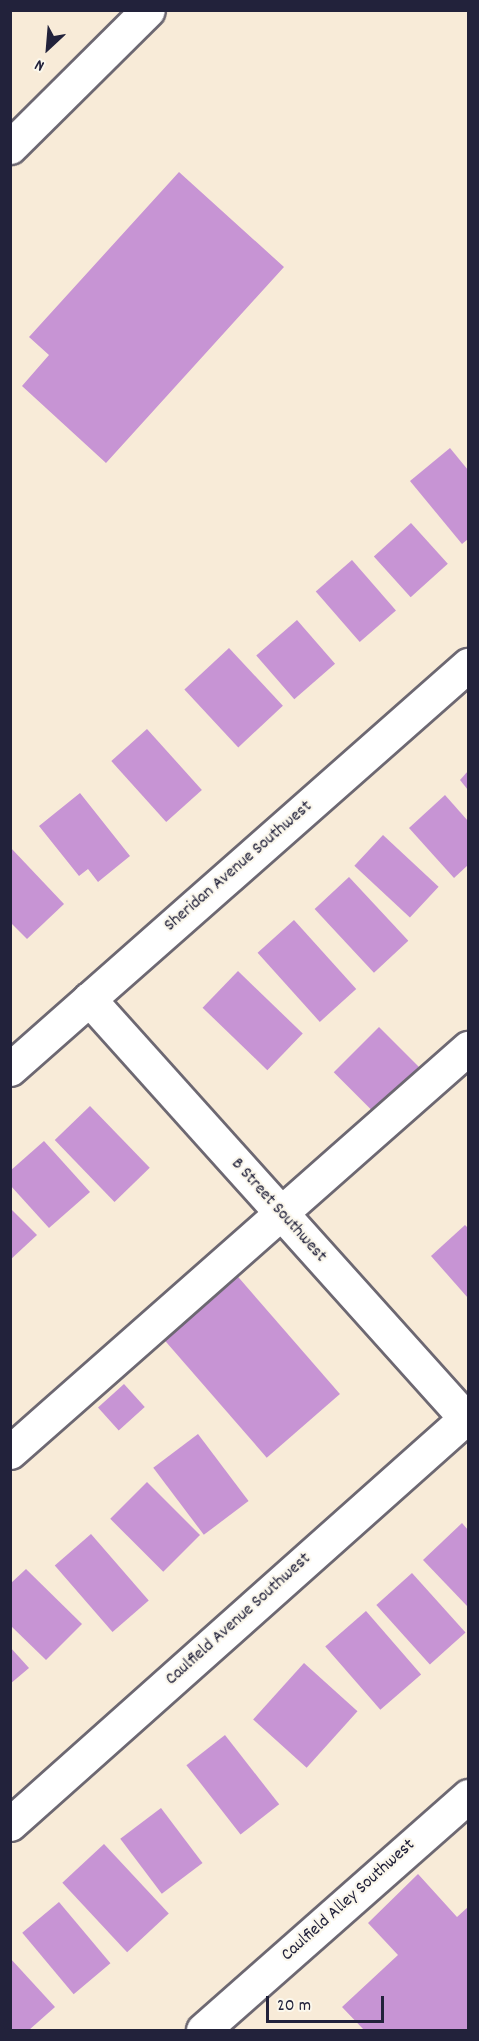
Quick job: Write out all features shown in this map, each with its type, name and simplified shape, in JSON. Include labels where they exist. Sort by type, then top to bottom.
[{"type":"street","points":[[10,147],[148,10]]},
{"type":"street","name":"Sheridan Avenue Southwest","points":[[10,1069],[468,665]]},
{"type":"street","name":"B Street Southwest","points":[[89,999],[281,1214],[468,1418]]},
{"type":"street","points":[[10,1452],[468,1048]]},
{"type":"street","name":"Caulfield Avenue Southwest","points":[[10,1824],[468,1418]]},
{"type":"street","name":"Caulfield Alley Southwest","points":[[203,2031],[468,1796]]},
{"type":"building","points":[[179,172],[284,267],[106,463],[22,386],[49,355],[29,337]]},
{"type":"building","points":[[450,448],[468,470],[468,539],[462,544],[410,481]]},
{"type":"building","points":[[411,523],[448,564],[411,597],[374,556]]},
{"type":"building","points":[[352,560],[396,611],[360,642],[316,591]]},
{"type":"building","points":[[297,620],[335,664],[294,699],[256,655]]},
{"type":"building","points":[[229,648],[283,706],[238,747],[184,690]]},
{"type":"building","points":[[147,729],[202,790],[166,822],[111,761]]},
{"type":"building","points":[[468,771],[468,790],[460,780]]},
{"type":"building","points":[[80,793],[130,856],[98,882],[88,869],[79,876],[39,826]]},
{"type":"building","points":[[445,795],[468,821],[468,865],[454,878],[409,828]]},
{"type":"building","points":[[383,835],[439,887],[410,918],[354,866]]},
{"type":"building","points":[[10,847],[64,904],[27,939],[10,922]]},
{"type":"building","points":[[349,877],[408,941],[374,973],[315,909]]},
{"type":"building","points":[[294,920],[356,989],[320,1022],[258,953]]},
{"type":"building","points":[[238,971],[303,1034],[267,1070],[203,1008]]},
{"type":"building","points":[[379,1027],[420,1068],[375,1113],[334,1072]]},
{"type":"building","points":[[90,1106],[150,1168],[114,1202],[55,1140]]},
{"type":"building","points":[[44,1141],[90,1192],[49,1228],[10,1185],[10,1171]]},
{"type":"building","points":[[10,1208],[37,1235],[10,1260]]},
{"type":"building","points":[[465,1225],[468,1228],[468,1298],[431,1256]]},
{"type":"building","points":[[233,1271],[340,1394],[267,1458],[160,1335]]},
{"type":"building","points":[[124,1384],[145,1407],[119,1430],[98,1407]]},
{"type":"building","points":[[198,1434],[249,1501],[204,1535],[153,1468]]},
{"type":"building","points":[[147,1482],[200,1535],[163,1572],[110,1519]]},
{"type":"building","points":[[462,1523],[468,1530],[468,1607],[423,1560]]},
{"type":"building","points":[[91,1534],[149,1600],[113,1632],[55,1565]]},
{"type":"building","points":[[26,1569],[82,1624],[46,1660],[10,1625],[10,1584]]},
{"type":"building","points":[[412,1573],[466,1632],[430,1665],[376,1605]]},
{"type":"building","points":[[366,1611],[421,1674],[380,1710],[325,1646]]},
{"type":"building","points":[[10,1647],[29,1668],[10,1684]]},
{"type":"building","points":[[304,1663],[358,1711],[307,1768],[253,1719]]},
{"type":"building","points":[[225,1735],[279,1804],[241,1835],[186,1765]]},
{"type":"building","points":[[161,1808],[203,1863],[162,1894],[120,1839]]},
{"type":"building","points":[[104,1844],[169,1913],[127,1952],[62,1883]]},
{"type":"building","points":[[418,1874],[457,1917],[468,1907],[468,2030],[364,2030],[342,2007],[398,1955],[368,1923]]},
{"type":"building","points":[[59,1902],[110,1963],[74,1994],[22,1933]]},
{"type":"building","points":[[10,1958],[55,2007],[29,2030],[10,2030]]}]
